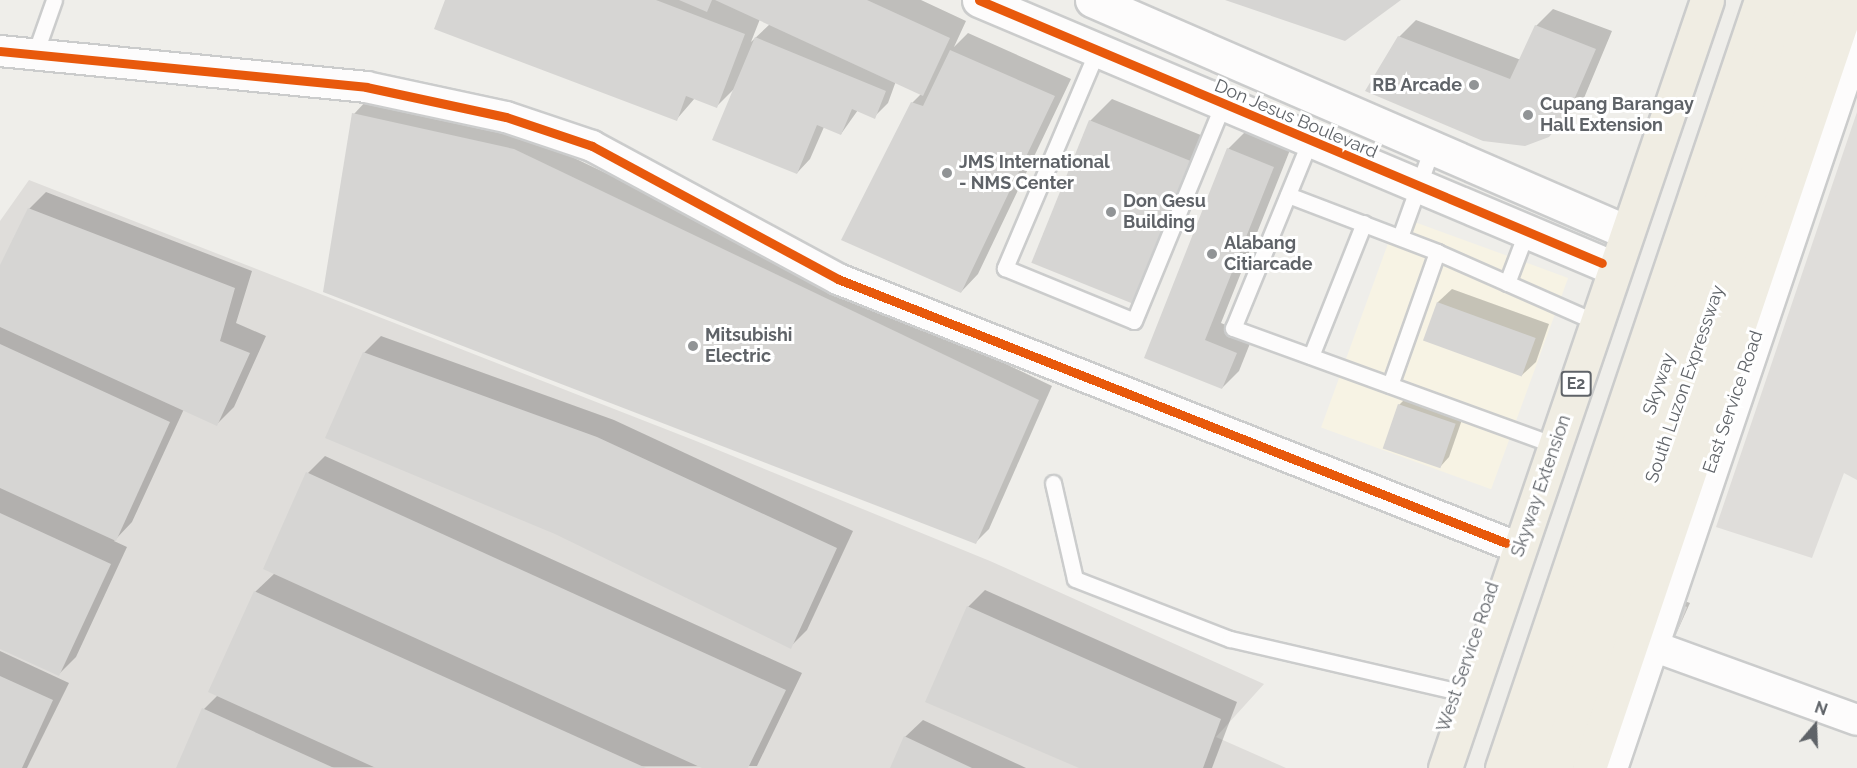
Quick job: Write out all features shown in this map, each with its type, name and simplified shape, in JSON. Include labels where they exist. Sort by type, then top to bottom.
[{"type":"highway","name":"Skyway Extension","points":[[1445,768],[1707,0]]},
{"type":"highway","name":"E2","points":[[1482,768],[1740,0]]},
{"type":"highway","name":"Skyway","points":[[1502,768],[1761,0]]},
{"type":"highway","name":"Skyway","points":[[1529,768],[1788,0]]},
{"type":"highway","name":"South Luzon Expressway","points":[[1555,768],[1816,0]]},
{"type":"highway","points":[[1589,768],[1849,0]]},
{"type":"main road","name":"Don Jesus Boulevard","points":[[1092,0],[1615,227]]},
{"type":"main road","name":"West Service Road","points":[[1430,768],[1691,0]]},
{"type":"main road","name":"Don Jesus Boulevard","points":[[988,2],[1309,143],[1602,263]]},
{"type":"main road","name":"East Service Road","points":[[1610,768],[1857,36]]},
{"type":"street","points":[[0,51],[366,87],[506,117],[592,146],[838,279],[1506,543]]},
{"type":"street","points":[[1650,645],[1857,720]]},
{"type":"lane","points":[[35,54],[54,0]]},
{"type":"lane","points":[[1097,51],[1005,267],[1134,321],[1222,106]]},
{"type":"lane","points":[[1309,143],[1233,328],[1540,440]]},
{"type":"lane","points":[[1400,237],[1432,148]]},
{"type":"lane","points":[[1288,195],[1437,252],[1582,316]]},
{"type":"lane","points":[[1311,356],[1364,223]]},
{"type":"lane","points":[[1507,283],[1526,233]]},
{"type":"lane","points":[[1390,385],[1437,252]]},
{"type":"lane","points":[[1053,483],[1075,579],[1230,639],[1456,691]]},
{"type":"shaded area","points":[[1857,112],[1857,480],[1844,473],[1812,558],[1716,527]]},
{"type":"shaded area","points":[[29,180],[696,441],[990,561],[1264,684],[1216,737],[1286,768],[0,768],[0,221]]},
{"type":"shaded area","points":[[1398,216],[1568,278],[1491,489],[1321,427]]},
{"type":"building","points":[[445,0],[656,0],[745,34],[717,108],[686,96],[677,121],[434,29]]},
{"type":"building","points":[[679,0],[712,0],[707,12]]},
{"type":"building","points":[[715,0],[867,0],[950,38],[923,96]]},
{"type":"building","points":[[1225,0],[1401,0],[1345,41]]},
{"type":"building","name":"RB Arcade","points":[[1535,25],[1596,49],[1567,116],[1549,137],[1525,146],[1483,141],[1365,91],[1398,36],[1510,79]]},
{"type":"building","points":[[755,37],[886,91],[875,119],[852,109],[841,135],[817,125],[797,174],[712,140]]},
{"type":"building","name":"JMS International - NMS Center","points":[[950,50],[1055,96],[961,293],[841,240],[911,102],[923,106]]},
{"type":"building","name":"Mitsubishi Electric","points":[[352,113],[514,149],[1039,400],[976,544],[323,292]]},
{"type":"building","name":"Don Gesu Building","points":[[1089,120],[1192,162],[1134,304],[1031,263]]},
{"type":"building","name":"Alabang Citiarcade","points":[[1227,148],[1274,167],[1205,340],[1237,353],[1222,389],[1144,358]]},
{"type":"building","points":[[28,208],[235,288],[220,341],[250,353],[217,426],[0,327],[0,265]]},
{"type":"building","points":[[1437,302],[1536,338],[1522,376],[1423,341]]},
{"type":"building","points":[[0,344],[170,422],[116,541],[0,488]]},
{"type":"building","points":[[363,352],[597,437],[837,548],[791,649],[555,534],[325,438]]},
{"type":"building","points":[[1398,404],[1456,424],[1440,468],[1383,448]]},
{"type":"building","points":[[306,472],[786,690],[748,768],[702,768],[263,569]]},
{"type":"building","points":[[0,513],[111,564],[59,676],[0,649]]},
{"type":"building","points":[[254,591],[646,768],[376,768],[208,692]]},
{"type":"building","points":[[1677,603],[1687,607],[1676,636],[1665,632]]},
{"type":"building","points":[[967,606],[1221,719],[1203,768],[1079,768],[925,702]]},
{"type":"building","points":[[0,676],[53,700],[22,768],[0,768]]},
{"type":"building","points":[[202,708],[334,768],[176,768]]},
{"type":"building","points":[[904,736],[972,768],[890,768]]},
{"type":"cycle path","points":[[979,0],[1602,263]]},
{"type":"cycle path","points":[[0,51],[366,87],[506,117],[592,146],[838,279],[1506,543]]},
{"type":"place","name":"RB Arcade","points":[[1474,85]]},
{"type":"place","name":"Cupang Barangay Hall Extension","points":[[1528,115]]},
{"type":"place","name":"JMS International - NMS Center","points":[[947,173]]},
{"type":"place","name":"Don Gesu Building","points":[[1111,212]]},
{"type":"place","name":"Alabang Citiarcade","points":[[1212,254]]},
{"type":"place","name":"Mitsubishi Electric","points":[[693,346]]}]
